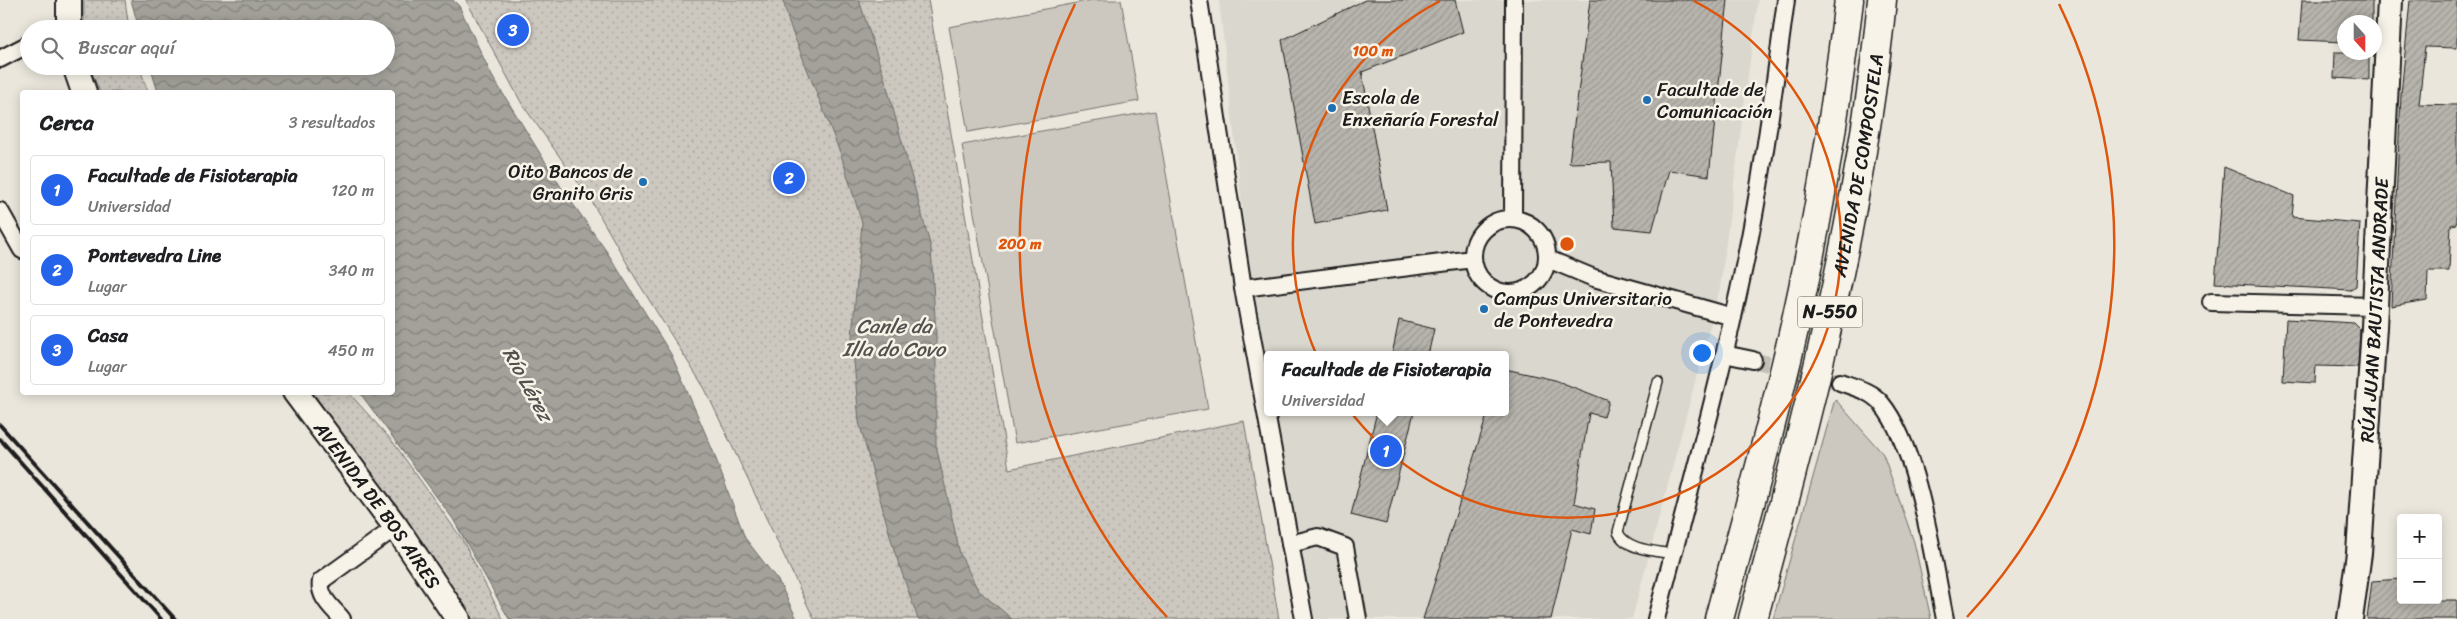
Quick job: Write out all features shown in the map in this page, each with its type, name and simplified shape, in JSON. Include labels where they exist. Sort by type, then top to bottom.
[{"type":"highway","name":"AVENIDA DE COMPOSTELA","points":[[1720,619],[1795,326],[1820,198],[1840,76],[1849,0]]},
{"type":"highway","name":"AVENIDA DE COMPOSTELA","points":[[1753,619],[1826,329],[1847,231],[1874,81],[1882,0]]},
{"type":"street","points":[[67,20],[68,0]]},
{"type":"street","points":[[1199,0],[1243,288],[1264,402]]},
{"type":"street","points":[[1513,219],[1514,0]]},
{"type":"street","points":[[1656,619],[1733,317],[1763,168],[1786,0]]},
{"type":"street","name":"RÚA JUAN BAUTISTA ANDRADE","points":[[2350,619],[2359,553],[2375,306],[2390,0]]},
{"type":"street","points":[[0,59],[20,49]]},
{"type":"street","points":[[78,75],[83,90]]},
{"type":"street","points":[[0,211],[20,246]]},
{"type":"street","points":[[1513,219],[1524,222],[1542,236],[1547,247],[1548,258],[1545,271],[1538,281],[1528,289],[1516,293],[1504,293],[1492,289],[1482,282],[1472,259],[1474,246],[1479,235],[1489,226],[1500,220],[1513,219]]},
{"type":"street","points":[[1548,258],[1594,278],[1733,317]]},
{"type":"street","points":[[1243,288],[1472,259]]},
{"type":"street","points":[[2211,302],[2375,306]]},
{"type":"street","points":[[1724,354],[1753,360]]},
{"type":"street","points":[[1840,382],[1868,392],[1880,402],[1903,444],[1922,504],[1945,619]]},
{"type":"street","name":"AVENIDA DE BOS AIRES","points":[[297,395],[396,527],[458,619]]},
{"type":"street","points":[[1266,416],[1304,619]]},
{"type":"street","points":[[342,619],[324,598],[320,586],[321,581],[396,527]]},
{"type":"street","points":[[1290,544],[1318,537],[1345,547],[1358,619]]},
{"type":"lane","points":[[1658,382],[1618,532],[1620,538],[1627,544],[1673,554]]},
{"type":"shaded area","points":[[84,0],[125,0],[128,20],[84,20]]},
{"type":"shaded area","points":[[466,0],[928,0],[1009,469],[1244,421],[1279,619],[814,619],[705,389],[636,279],[592,202],[522,104]]},
{"type":"shaded area","points":[[1093,0],[1121,0],[1139,101],[968,132],[949,27]]},
{"type":"shaded area","name":"Campus Universitario de Pontevedra","points":[[1219,0],[1758,0],[1720,288],[1632,619],[1297,619],[1270,416],[1509,416],[1509,351],[1264,351],[1264,382],[1256,329]]},
{"type":"shaded area","points":[[93,75],[142,75],[147,90],[99,90]]},
{"type":"shaded area","points":[[1155,111],[1208,409],[1015,443],[962,145]]},
{"type":"shaded area","points":[[306,395],[351,395],[393,442],[462,539],[503,619],[467,619]]},
{"type":"shaded area","points":[[1835,399],[1883,454],[1914,542],[1931,619],[1773,619]]},
{"type":"water","name":"Río Lérez","points":[[131,0],[453,0],[459,6],[492,76],[561,187],[607,252],[671,354],[713,451],[745,538],[779,582],[797,619],[509,619],[453,519],[361,395],[395,395],[395,90],[157,90],[153,75],[395,75],[395,20],[137,20]]},
{"type":"water","name":"Canle da Illa do Covo","points":[[783,0],[859,0],[886,83],[931,248],[936,335],[936,445],[960,554],[978,590],[1012,619],[918,619],[894,550],[859,422],[852,337],[862,223],[841,155],[789,23]]},
{"type":"building","name":"Escola de Enxeñaría Forestal","points":[[1365,0],[1455,0],[1463,32],[1362,72],[1387,210],[1315,224],[1282,40]]},
{"type":"building","name":"Facultade de Comunicación","points":[[1590,0],[1728,0],[1709,176],[1669,170],[1652,231],[1614,227],[1611,162],[1569,163]]},
{"type":"building","points":[[2302,0],[2372,0],[2372,15],[2337,15],[2337,42],[2299,40]]},
{"type":"building","points":[[2410,0],[2457,0],[2457,48],[2425,47],[2419,104],[2457,105],[2457,224],[2451,225],[2449,271],[2428,271],[2427,300],[2391,306],[2401,95]]},
{"type":"building","points":[[2335,52],[2337,52],[2337,60],[2369,60],[2369,80],[2334,78]]},
{"type":"building","points":[[2224,167],[2294,196],[2292,217],[2360,223],[2356,286],[2351,290],[2215,283]]},
{"type":"building","points":[[2286,319],[2354,323],[2360,329],[2358,367],[2316,366],[2315,383],[2283,381]]},
{"type":"building","points":[[1399,320],[1434,329],[1429,351],[1393,351]]},
{"type":"building","points":[[1509,370],[1555,380],[1609,401],[1604,417],[1589,413],[1574,503],[1595,509],[1591,534],[1572,529],[1551,619],[1423,619],[1487,416],[1509,416]]},
{"type":"building","points":[[1376,416],[1413,416],[1386,524],[1351,515]]},
{"type":"building","points":[[2397,579],[2397,604],[2442,604],[2442,600],[2457,600],[2457,619],[2367,619],[2372,581]]},
{"type":"tunnel","points":[[1753,360],[1840,382]]},
{"type":"railway","points":[[0,425],[175,619]]},
{"type":"railway","points":[[0,439],[161,619]]},
{"type":"place","name":"Casa","points":[[513,30]]},
{"type":"place","name":"Facultade de Comunicación","points":[[1647,100]]},
{"type":"place","name":"Escola de Enxeñaría Forestal","points":[[1332,108]]},
{"type":"place","name":"Pontevedra Line","points":[[789,178]]},
{"type":"place","name":"Oito Bancos de Granito Gris","points":[[643,182]]},
{"type":"place","name":"Campus Universitario de Pontevedra","points":[[1484,309]]},
{"type":"place","name":"Facultade de Fisioterapia","points":[[1386,451]]}]
